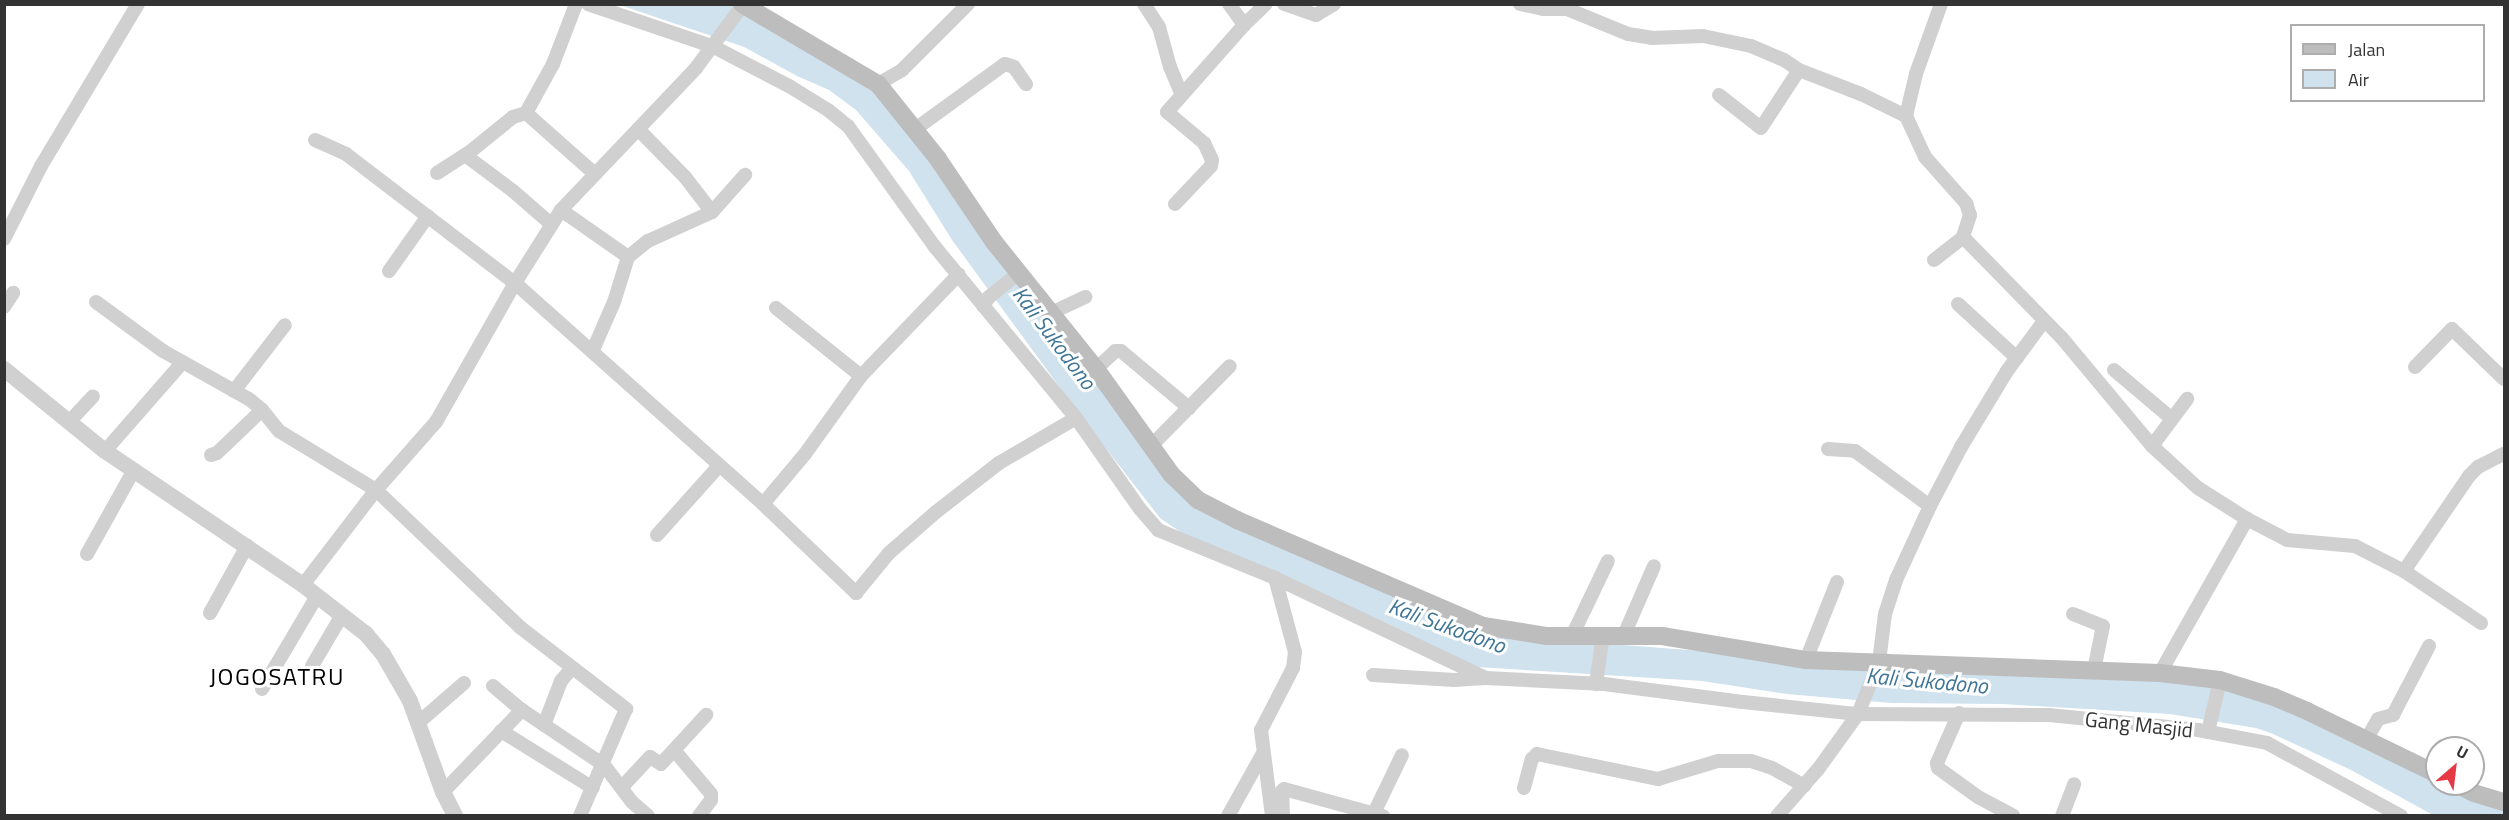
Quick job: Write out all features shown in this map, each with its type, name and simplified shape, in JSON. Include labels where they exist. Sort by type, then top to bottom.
[{"type":"main road","points":[[742,6],[878,84],[1018,274],[1096,369],[1151,446],[1192,496],[1237,520],[1483,626],[1547,636],[1603,638],[1624,635],[1662,636],[1806,660],[2160,673],[2220,682],[2274,697],[2425,768]]},
{"type":"main road","points":[[2485,795],[2505,802]]},
{"type":"street","points":[[4,239],[41,166],[138,4]]},
{"type":"street","points":[[437,173],[465,155],[513,117],[526,113],[553,64],[576,4]]},
{"type":"street","points":[[588,4],[716,44],[828,110],[848,126],[934,247],[986,302],[1076,418],[1140,509],[1158,530],[1283,582],[1486,678]]},
{"type":"street","points":[[878,84],[902,70],[968,4]]},
{"type":"street","points":[[1144,4],[1159,27],[1170,67],[1182,93]]},
{"type":"street","points":[[1229,4],[1244,25]]},
{"type":"street","points":[[1175,204],[1211,166],[1212,160],[1204,143],[1167,112],[1244,25],[1266,4]]},
{"type":"street","points":[[1284,4],[1312,10],[1334,4]]},
{"type":"street","points":[[1520,4],[1543,9],[1567,9],[1628,34],[1652,38],[1703,36],[1751,46],[1784,60],[1799,70],[1861,94],[1906,116]]},
{"type":"street","points":[[1934,260],[1963,237],[1970,215],[1966,204],[1924,157],[1906,116],[1916,74],[1941,4]]},
{"type":"street","points":[[303,585],[376,490],[436,422],[550,224],[716,44],[742,6]]},
{"type":"street","points":[[914,130],[1005,64],[1014,67],[1026,84]]},
{"type":"street","points":[[1719,95],[1761,128],[1799,70]]},
{"type":"street","points":[[526,113],[594,174]]},
{"type":"street","points":[[638,129],[686,177],[711,212]]},
{"type":"street","points":[[315,140],[346,154],[514,283],[593,350],[763,504],[856,593],[889,553],[936,512],[999,463],[1076,418]]},
{"type":"street","points":[[465,155],[513,191],[550,224]]},
{"type":"street","points":[[593,350],[614,302],[628,257],[648,241],[711,212],[745,175]]},
{"type":"street","points":[[561,210],[628,257]]},
{"type":"street","points":[[389,271],[428,216]]},
{"type":"street","points":[[1963,237],[2061,337],[2152,446],[2198,488],[2247,519],[2295,542],[2355,546],[2404,571],[2481,623]]},
{"type":"street","points":[[763,504],[805,454],[861,376],[959,274]]},
{"type":"street","points":[[986,302],[1018,274]]},
{"type":"street","points":[[4,307],[13,293]]},
{"type":"street","points":[[1051,313],[1086,297]]},
{"type":"street","points":[[96,302],[163,351],[234,391],[262,410],[279,431],[376,490],[521,628],[626,709],[604,765],[580,816]]},
{"type":"street","points":[[1958,304],[2017,358]]},
{"type":"street","points":[[776,308],[861,376]]},
{"type":"street","points":[[1777,816],[1804,786],[1859,711],[1878,663],[1885,614],[1896,580],[1930,506],[1961,447],[2017,358],[2044,321]]},
{"type":"street","points":[[234,391],[285,326]]},
{"type":"street","points":[[2415,366],[2452,329],[2505,379]]},
{"type":"street","points":[[1096,369],[1116,351],[1120,351],[1189,408]]},
{"type":"street","points":[[105,451],[183,362]]},
{"type":"street","points":[[1151,446],[1230,366]]},
{"type":"street","points":[[4,369],[105,451],[303,585],[366,634],[383,654],[405,691],[443,792],[455,816]]},
{"type":"street","points":[[2114,370],[2171,418]]},
{"type":"street","points":[[69,422],[93,396]]},
{"type":"street","points":[[2152,446],[2187,399]]},
{"type":"street","points":[[210,455],[217,453],[262,410]]},
{"type":"street","points":[[1828,449],[1855,451],[1930,506]]},
{"type":"street","points":[[2404,571],[2469,476],[2478,467],[2505,454]]},
{"type":"street","points":[[657,535],[719,466]]},
{"type":"street","points":[[87,554],[134,470]]},
{"type":"street","points":[[2160,673],[2247,519]]},
{"type":"street","points":[[210,613],[246,546]]},
{"type":"street","points":[[1572,636],[1608,561]]},
{"type":"street","points":[[1624,635],[1654,566]]},
{"type":"street","points":[[1272,816],[1262,755],[1262,724],[1293,668],[1295,652],[1283,582]]},
{"type":"street","points":[[1806,660],[1837,582]]},
{"type":"street","points":[[262,689],[317,596]]},
{"type":"street","points":[[2073,614],[2103,626],[2094,670]]},
{"type":"street","points":[[312,666],[342,615]]},
{"type":"street","points":[[1597,681],[1603,638]]},
{"type":"street","points":[[2366,740],[2378,719],[2392,715],[2429,646]]},
{"type":"street","points":[[544,725],[561,681],[572,668]]},
{"type":"street","name":"Gang Masjid","points":[[1373,675],[1454,680],[1486,678],[1597,681],[1859,711],[2049,715],[2209,728],[2267,743],[2401,816]]},
{"type":"street","points":[[2209,728],[2220,682]]},
{"type":"street","points":[[418,723],[464,683]]},
{"type":"street","points":[[493,686],[522,710],[604,765],[632,802],[648,816]]},
{"type":"street","points":[[443,792],[522,710]]},
{"type":"street","points":[[1959,713],[1937,763],[1938,768],[1978,797],[2013,816]]},
{"type":"street","points":[[621,787],[650,757],[661,764],[706,715]]},
{"type":"street","points":[[501,731],[594,788]]},
{"type":"street","points":[[674,750],[711,794],[711,800],[699,816]]},
{"type":"street","points":[[1524,788],[1532,759],[1537,754],[1658,779],[1718,761],[1751,761],[1772,768],[1804,786]]},
{"type":"street","points":[[1228,816],[1262,755]]},
{"type":"street","points":[[1283,816],[1283,789],[1379,814],[1402,755]]},
{"type":"street","points":[[2062,816],[2073,784]]},
{"type":"water","name":"Kali Sukodono","points":[[620,5],[733,5],[761,18],[878,90],[1173,481],[1487,631],[1557,640],[1728,653],[2190,679],[2257,694],[2425,771],[2425,796],[2485,796],[2504,803],[2504,815],[2433,815],[2351,770],[2273,734],[2256,728],[2170,714],[2002,704],[1891,703],[1787,694],[1702,681],[1478,667],[1182,533],[1160,518],[1080,415],[952,240],[909,171],[856,110],[829,90],[797,76],[744,47]]},
{"type":"district","name":"JOGOSATRU","points":[[277,677]]}]
